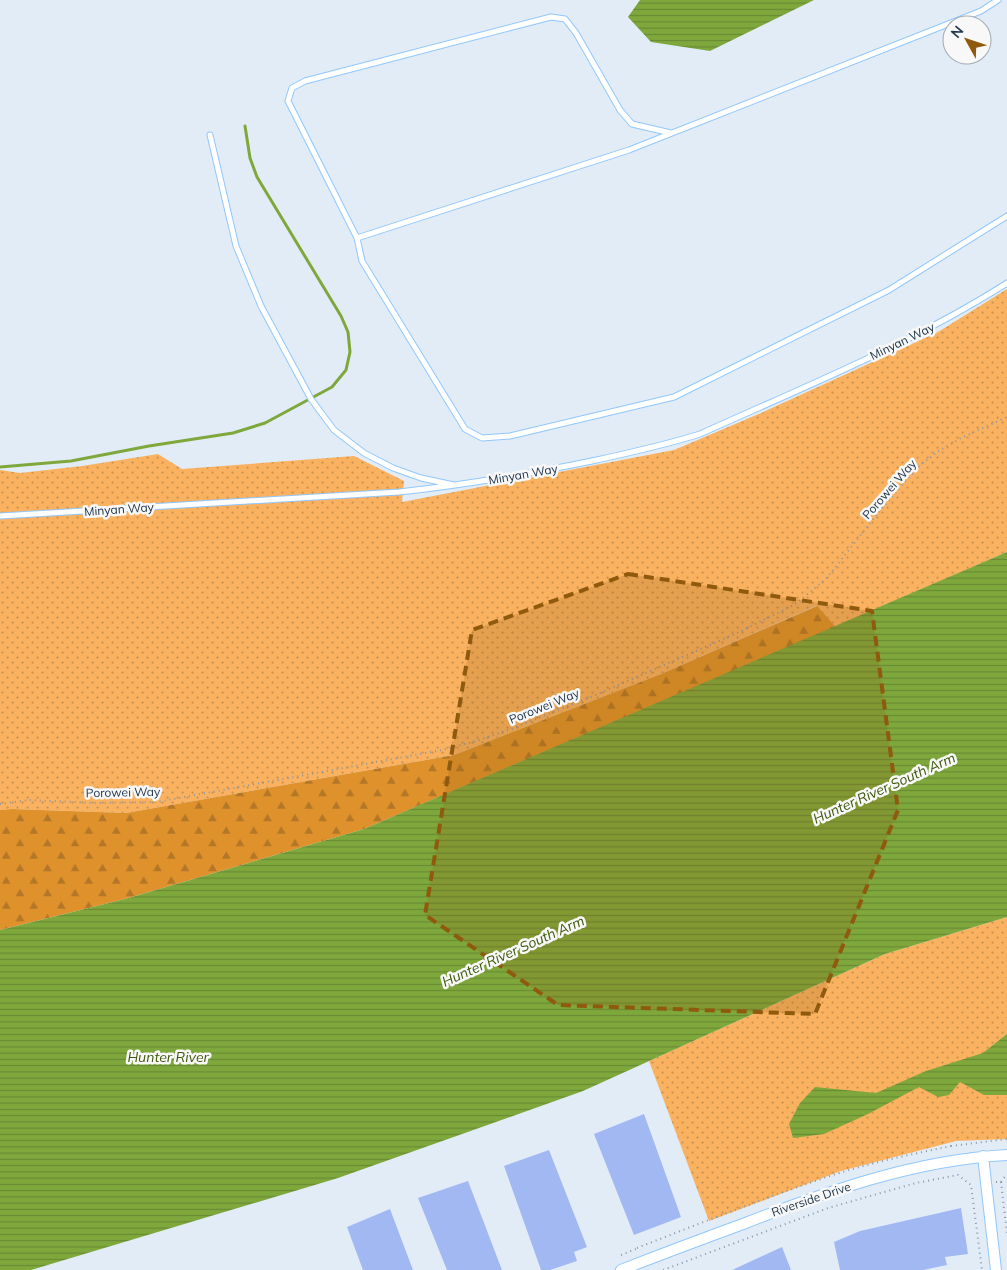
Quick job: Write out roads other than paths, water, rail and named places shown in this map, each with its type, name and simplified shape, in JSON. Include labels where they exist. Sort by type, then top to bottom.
[{"type":"street","name":"Riverside Drive","points":[[622,1270],[824,1194],[874,1178],[940,1163],[983,1156],[1007,1155]]},
{"type":"street","points":[[983,1156],[996,1270]]},
{"type":"lane","points":[[357,238],[629,150],[981,11],[998,0]]},
{"type":"lane","points":[[671,133],[632,124],[620,110],[576,33],[565,19],[551,17],[305,81],[292,88],[288,101],[357,238],[362,261],[460,421],[466,429],[482,438],[510,436],[674,397],[889,290],[1007,216]]},
{"type":"lane","points":[[210,134],[236,246],[261,306],[311,400],[334,430],[364,453],[393,468],[421,478],[459,486]]},
{"type":"lane","name":"Minyan Way","points":[[0,516],[399,492],[459,486],[542,472],[667,444],[700,434],[910,338],[967,308],[1007,283]]},
{"type":"water","points":[[640,0],[814,0],[710,51],[651,42],[628,17]]},
{"type":"water","name":"Hunter River","points":[[1007,552],[1007,917],[885,954],[583,1091],[338,1178],[31,1270],[0,1270],[0,930],[125,899],[364,829]]},
{"type":"water","points":[[1007,1034],[1007,1095],[984,1095],[960,1082],[949,1095],[938,1097],[919,1087],[868,1114],[824,1134],[793,1138],[789,1124],[800,1103],[815,1087],[876,1093],[926,1071],[983,1053]]},
{"type":"waterway","points":[[0,467],[71,461],[233,433],[265,423],[332,387],[346,370],[350,352],[348,332],[341,316],[257,177],[250,158],[245,126]]},
{"type":"water label","name":"Hunter River South Arm","points":[[884,788]]},
{"type":"water label","name":"Hunter River South Arm","points":[[513,951]]}]
